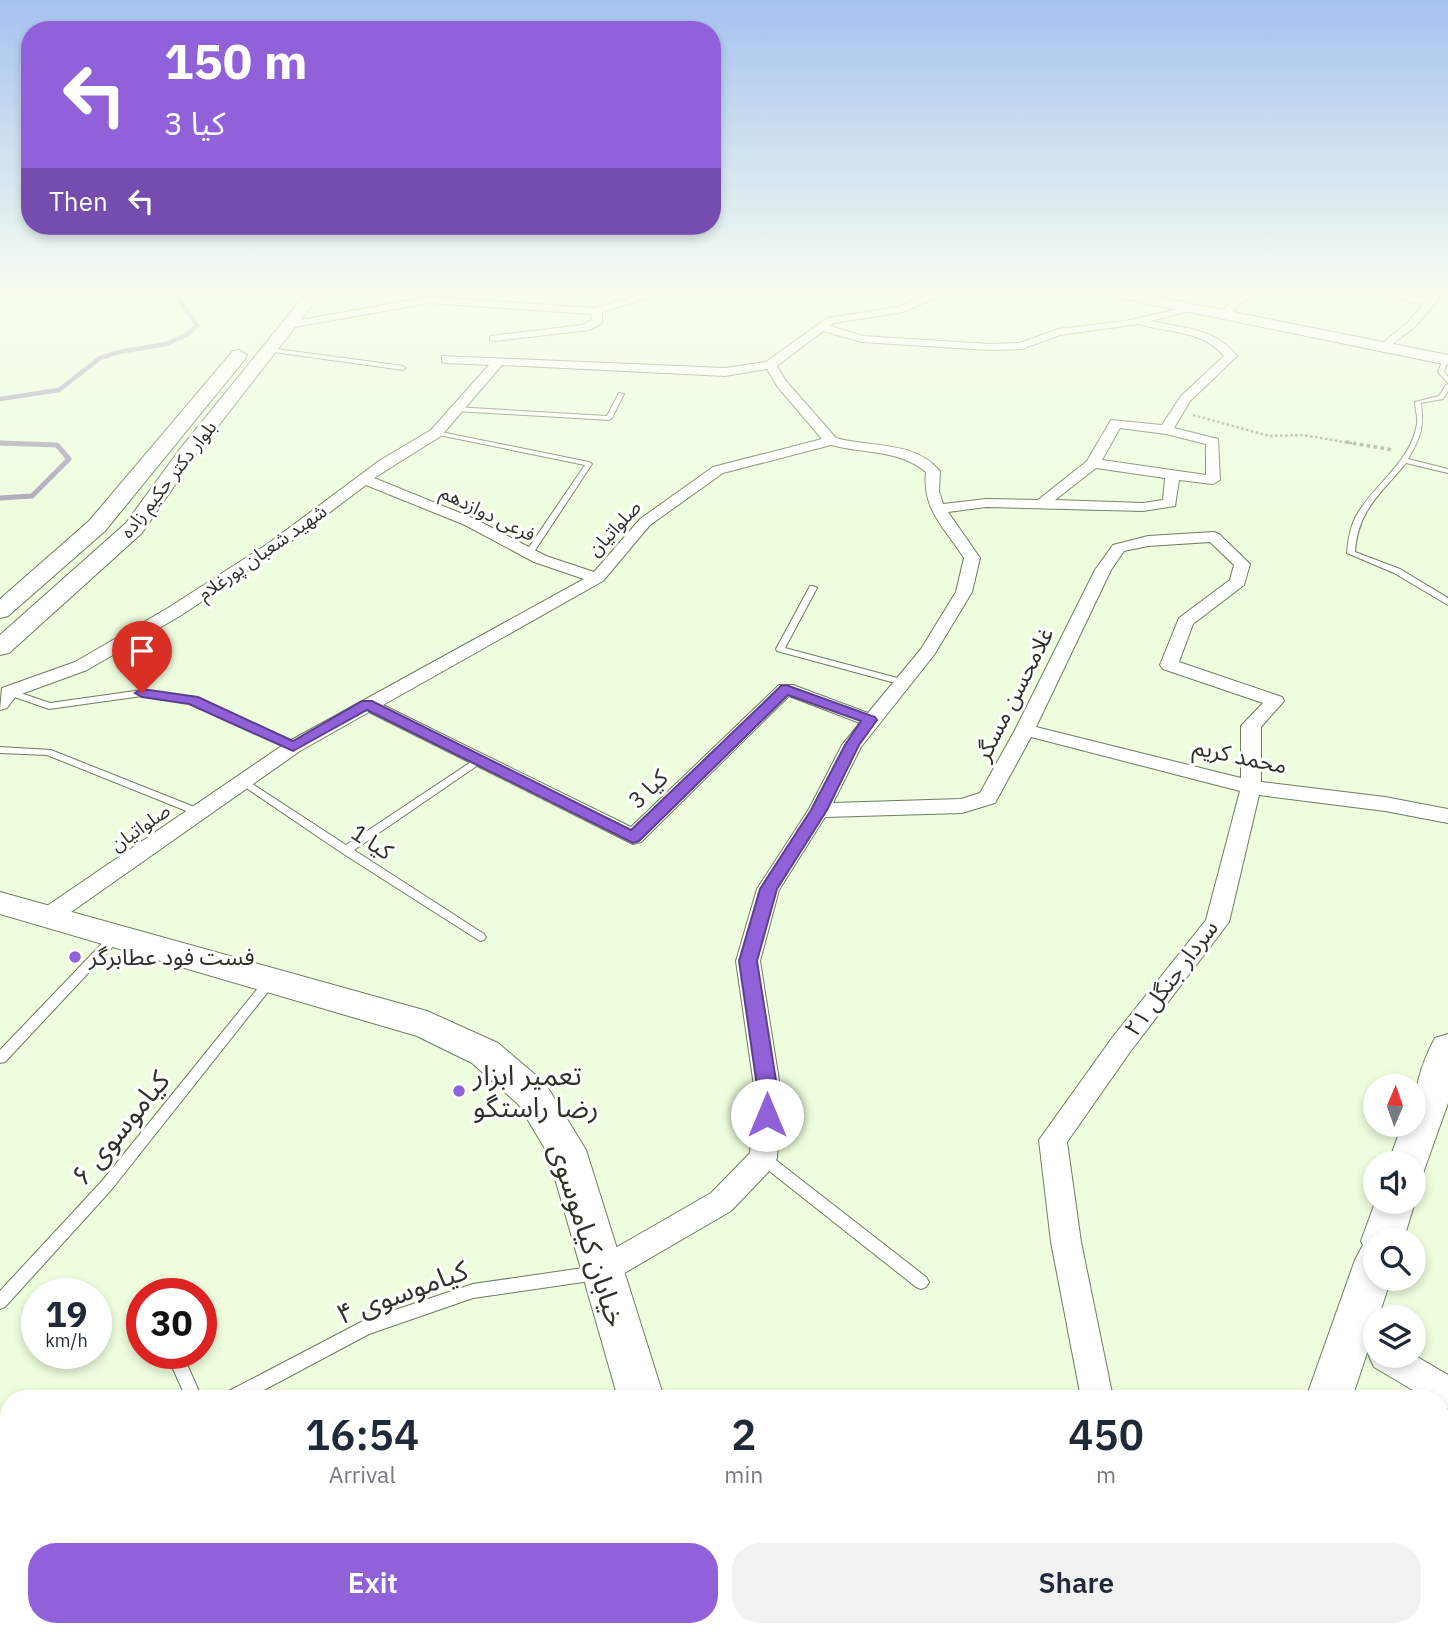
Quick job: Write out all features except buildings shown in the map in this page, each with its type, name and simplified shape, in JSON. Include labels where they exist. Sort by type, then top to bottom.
[{"type":"main road","name":"بلوار دکتر حکیم زاده","points":[[2,609],[97,526],[229,367]]},
{"type":"main road","name":"بلوار دکتر حکیم زاده","points":[[0,648],[134,528],[193,446],[255,367]]},
{"type":"main road","points":[[165,445],[193,446]]},
{"type":"main road","points":[[0,903],[46,918]]},
{"type":"main road","points":[[0,915],[46,918]]},
{"type":"main road","name":"خیابان کیاموسوی","points":[[46,918],[117,935],[427,1025],[485,1052],[532,1094],[566,1150],[639,1390]]},
{"type":"main road","points":[[1413,1151],[1447,1052]]},
{"type":"main road","points":[[1335,1390],[1363,1356]]},
{"type":"street","name":"شهید شعبان پورغلام","points":[[3,696],[81,666],[174,612],[275,546],[384,464],[436,433],[493,367]]},
{"type":"street","points":[[629,367],[726,372],[756,367]]},
{"type":"street","points":[[602,1272],[721,1202],[763,1158],[768,1093],[748,961],[768,889],[819,810],[852,745],[928,651],[964,592],[972,558],[960,537],[938,509],[932,494],[933,471],[921,458],[906,452],[847,446],[831,441],[781,383],[771,367]]},
{"type":"street","points":[[1166,430],[1175,411],[1195,387],[1218,367]]},
{"type":"street","points":[[1042,503],[1093,463],[1116,423],[1166,430],[1213,442],[1213,480],[1093,463]]},
{"type":"street","name":"صلواتیان","points":[[46,918],[293,747],[597,578],[645,522],[718,470],[831,441]]},
{"type":"street","points":[[938,509],[986,503],[1143,507],[1170,503],[1172,475]]},
{"type":"street","name":"فرعی دوازدهم","points":[[364,479],[470,522],[528,553],[597,578]]},
{"type":"street","points":[[1160,504],[1190,538]]},
{"type":"street","name":"غلامحسن مسگر","points":[[819,810],[962,806],[988,798],[1025,730],[1102,570],[1119,548],[1148,541],[1214,537]]},
{"type":"street","name":"سردار جنگل ۲۱","points":[[1095,1390],[1066,1242],[1054,1140],[1121,1045],[1217,922],[1251,787],[1251,726],[1275,701],[1168,665],[1185,622],[1238,582],[1242,564],[1214,537]]},
{"type":"street","name":"کیا 3","points":[[367,704],[633,837],[786,689],[870,720]]},
{"type":"street","name":"محمد کریم","points":[[1025,730],[1251,787],[1385,804],[1448,816]]},
{"type":"street","points":[[1406,1368],[1443,1390]]},
{"type":"lane","points":[[398,367],[403,368]]},
{"type":"lane","points":[[1443,367],[1441,372],[1448,384],[1441,398],[1418,402],[1420,423],[1407,456],[1364,506],[1350,536],[1352,553],[1397,570],[1448,602]]},
{"type":"lane","points":[[455,409],[609,418],[621,394]]},
{"type":"lane","points":[[436,433],[589,464],[528,553]]},
{"type":"lane","points":[[1407,456],[1448,471]]},
{"type":"lane","points":[[813,588],[780,649],[902,682]]},
{"type":"lane","points":[[3,696],[49,706],[142,693],[193,700],[293,747]]},
{"type":"lane","points":[[0,750],[48,752],[198,812]]},
{"type":"lane","points":[[346,850],[477,761]]},
{"type":"lane","name":"کیا 1","points":[[241,781],[480,937]]},
{"type":"lane","points":[[0,1058],[117,935]]},
{"type":"lane","name":"کیاموسوی ۶","points":[[0,1302],[107,1185],[271,980]]},
{"type":"lane","points":[[763,1158],[921,1282]]},
{"type":"lane","name":"کیاموسوی ۴","points":[[249,1390],[377,1324],[473,1291],[602,1272]]},
{"type":"lane","points":[[181,1369],[190,1390]]},
{"type":"path","points":[[1175,411],[1269,436],[1303,435],[1407,456]]},
{"type":"waterway","points":[[0,399],[59,390],[88,367]]},
{"type":"waterway","points":[[0,498],[32,496],[69,459],[57,445],[0,443],[24,444]]},
{"type":"place","name":"فست فود عطابرگر","points":[[75,957]]},
{"type":"place","name":"تعمیر ابزار رضا راستگو","points":[[459,1091]]},
{"type":"route","points":[[142,693],[193,700],[293,747],[367,704],[633,837],[786,689],[870,720],[852,745],[819,810],[768,889],[748,961],[760,1024],[768,1093],[767,1115]]}]
